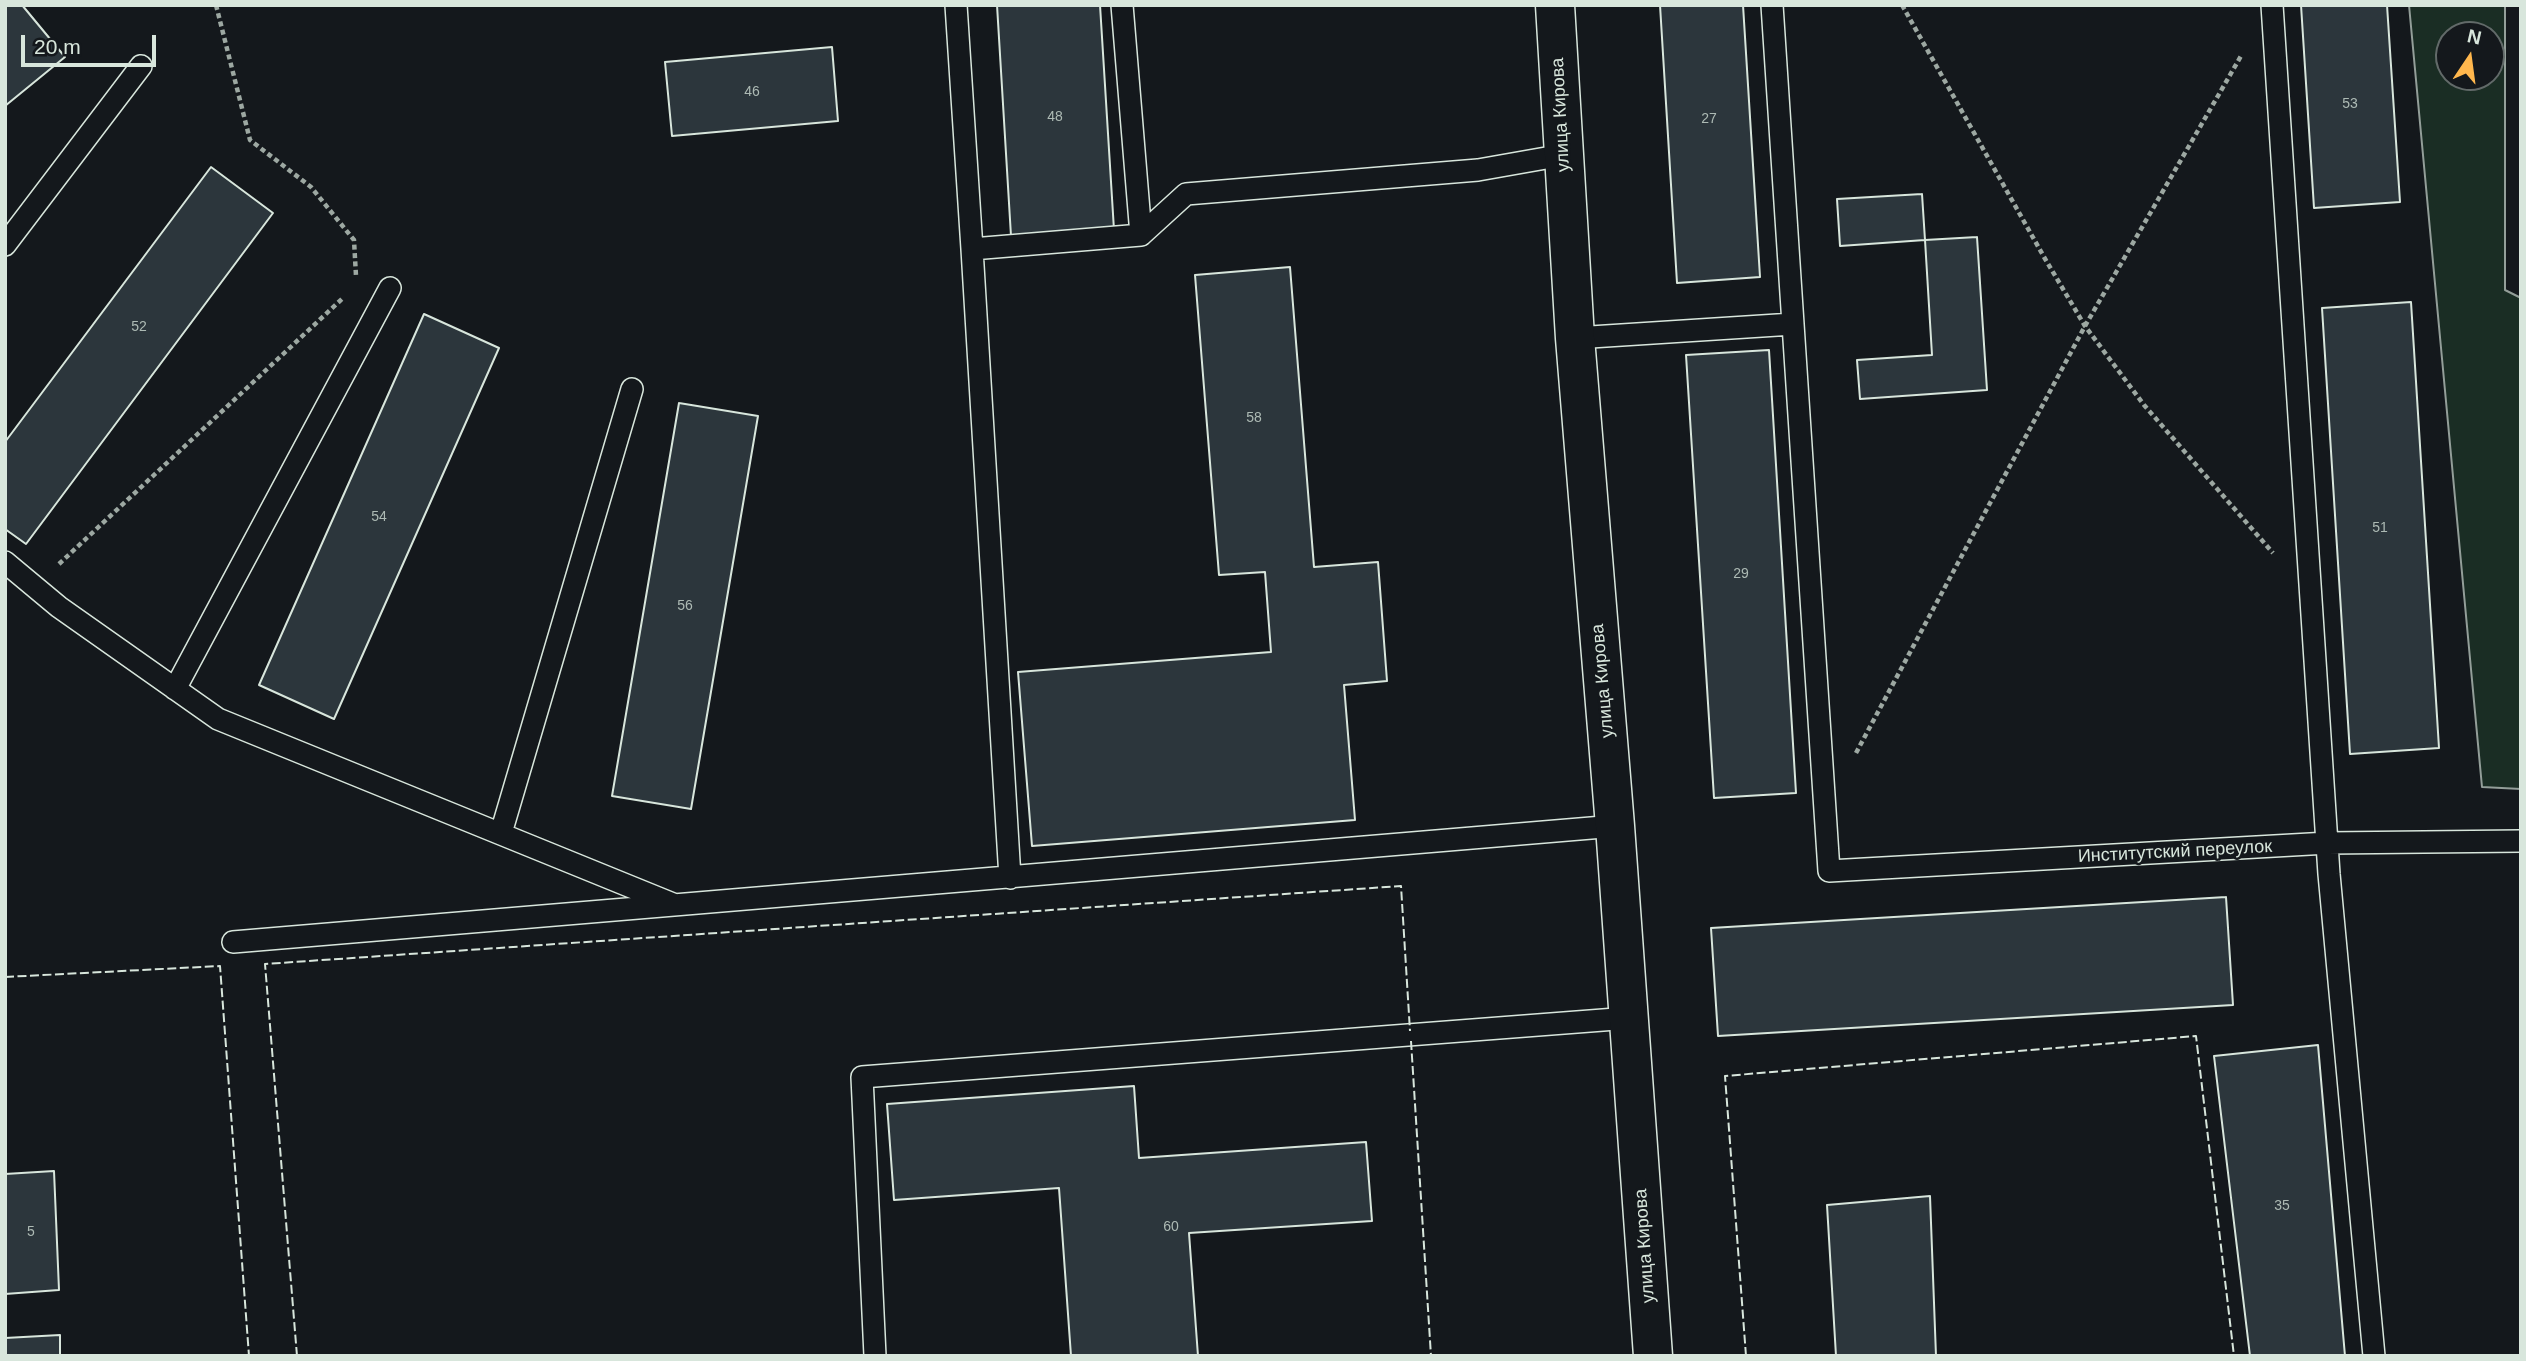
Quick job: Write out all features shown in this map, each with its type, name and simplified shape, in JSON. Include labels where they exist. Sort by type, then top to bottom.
[{"type":"street","name":"улица Кирова","points":[[1555,5],[1575,338],[1615,826],[1653,1356]]},
{"type":"lane","points":[[956,5],[1010,878]]},
{"type":"lane","points":[[1122,5],[1141,235]]},
{"type":"lane","points":[[1772,5],[1825,809]]},
{"type":"lane","points":[[2272,5],[2328,843],[2374,1356]]},
{"type":"lane","points":[[5,245],[141,66]]},
{"type":"lane","points":[[972,248],[1141,235],[1186,194],[1478,170],[1563,155]]},
{"type":"lane","points":[[175,689],[390,288]]},
{"type":"lane","points":[[1575,338],[1793,324]]},
{"type":"lane","points":[[500,833],[632,389]]},
{"type":"lane","points":[[5,562],[60,607],[218,719],[678,906]]},
{"type":"lane","name":"Институтский переулок","points":[[1825,809],[1829,871],[2328,843],[2521,841]]},
{"type":"lane","points":[[233,942],[1615,826]]},
{"type":"lane","points":[[875,1356],[862,1077],[1629,1018]]},
{"type":"path","points":[[216,5],[250,140],[311,187],[354,240],[356,286]]},
{"type":"path","points":[[1902,5],[2085,326],[2144,405],[2311,597]]},
{"type":"path","points":[[1825,809],[2085,326],[2242,53]]},
{"type":"path","points":[[35,586],[346,295]]},
{"type":"green space","points":[[2409,5],[2505,5],[2505,21],[2435,21],[2435,91],[2505,91],[2505,290],[2521,298],[2521,789],[2482,787]]},
{"type":"building","points":[[5,5],[22,5],[65,57],[5,106]]},
{"type":"building","points":[[997,5],[1100,5],[1114,230],[1011,236]]},
{"type":"building","points":[[1660,5],[1743,5],[1760,277],[1677,283]]},
{"type":"building","points":[[2301,5],[2387,5],[2400,202],[2314,208]]},
{"type":"building","points":[[832,47],[838,121],[672,136],[665,62]]},
{"type":"building","points":[[211,167],[273,213],[26,544],[5,529],[5,442]]},
{"type":"building","points":[[1922,194],[1925,240],[1840,246],[1837,199]]},
{"type":"building","points":[[1977,237],[1987,390],[1860,399],[1857,360],[1932,355],[1925,240]]},
{"type":"building","points":[[1290,267],[1314,567],[1378,562],[1387,681],[1344,685],[1355,820],[1032,846],[1018,672],[1271,652],[1265,572],[1219,575],[1195,275]]},
{"type":"building","points":[[2411,302],[2439,748],[2350,754],[2322,308]]},
{"type":"building","points":[[424,314],[499,348],[334,719],[259,685]]},
{"type":"building","points":[[1769,350],[1796,793],[1714,798],[1686,355]]},
{"type":"building","points":[[679,403],[758,416],[691,809],[612,796]]},
{"type":"building","points":[[2226,897],[2233,1005],[1718,1036],[1711,928]]},
{"type":"building","points":[[2318,1045],[2345,1356],[2250,1356],[2214,1056]]},
{"type":"building","points":[[1134,1086],[1139,1158],[1366,1142],[1372,1221],[1189,1233],[1198,1356],[1071,1356],[1059,1188],[894,1200],[887,1104]]},
{"type":"building","points":[[54,1171],[59,1290],[5,1294],[5,1174]]},
{"type":"building","points":[[1930,1196],[1936,1356],[1836,1356],[1827,1205]]},
{"type":"building","points":[[60,1335],[60,1356],[5,1356],[5,1338]]},
{"type":"fence","points":[[297,1356],[265,964],[1401,886],[1410,1031]]},
{"type":"fence","points":[[5,977],[220,966],[249,1356]]},
{"type":"fence","points":[[1746,1356],[1725,1076],[2196,1036],[2234,1356]]},
{"type":"fence","points":[[1411,1041],[1431,1356]]}]
